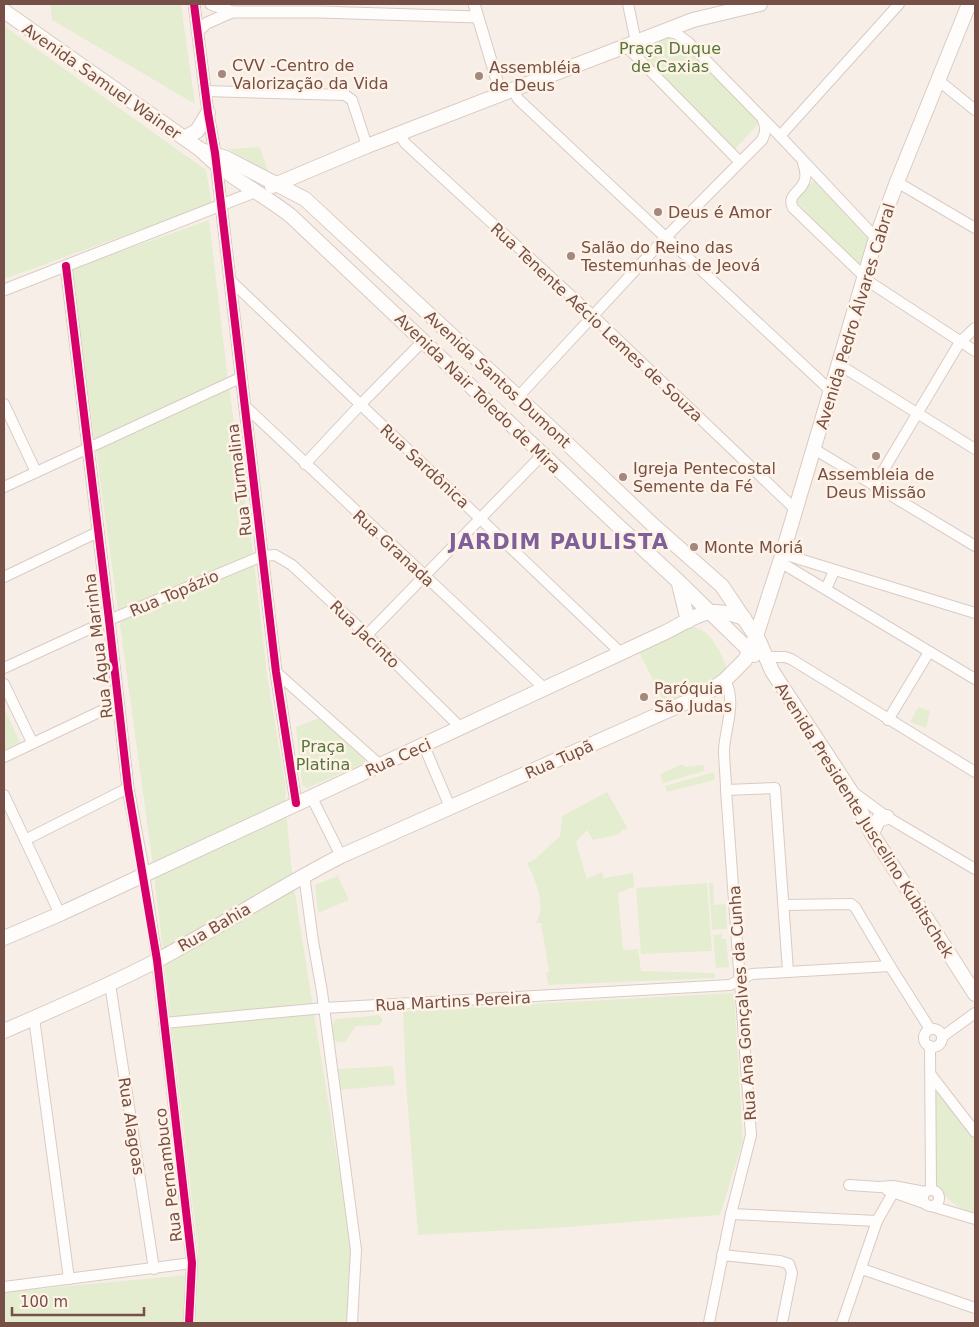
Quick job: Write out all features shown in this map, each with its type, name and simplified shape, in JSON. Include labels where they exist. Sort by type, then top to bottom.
[{"type":"main road","points":[[210,156],[257,191],[367,146],[663,31],[693,20],[760,4]]},
{"type":"main road","name":"Avenida Pedro Álvares Cabral","points":[[756,636],[782,558],[876,238],[938,80],[967,9],[971,4]]},
{"type":"main road","name":"Avenida Samuel Wainer","points":[[4,11],[210,156]]},
{"type":"main road","points":[[184,138],[197,131],[208,113]]},
{"type":"main road","name":"Avenida Santos Dumont","points":[[210,156],[278,184],[305,199],[488,368],[653,525],[722,586],[756,636]]},
{"type":"main road","points":[[277,205],[278,184]]},
{"type":"main road","name":"Avenida Nair Toledo de Mira","points":[[257,191],[277,205],[678,581]]},
{"type":"main road","points":[[469,384],[475,372],[488,368]]},
{"type":"main road","points":[[613,521],[638,540],[644,541],[650,538],[653,525]]},
{"type":"main road","points":[[678,581],[750,650]]},
{"type":"main road","points":[[678,581],[683,594],[688,621]]},
{"type":"main road","points":[[709,612],[729,612],[744,618]]},
{"type":"main road","name":"Rua Ceci","points":[[4,938],[60,914],[311,796],[424,746],[621,654],[696,616],[709,612]]},
{"type":"main road","name":"Rua Tupã","points":[[341,856],[707,692],[725,680],[745,660],[756,636]]},
{"type":"main road","name":"Avenida Presidente Juscelino Kubitschek","points":[[756,636],[772,671]]},
{"type":"main road","name":"Avenida Presidente Juscelino Kubitschek","points":[[750,650],[772,671],[850,790],[872,834],[975,994]]},
{"type":"main road","points":[[872,834],[878,820],[888,818]]},
{"type":"main road","name":"Rua Bahia","points":[[4,1031],[110,984],[157,960],[304,875],[341,856]]},
{"type":"street","name":"Rua Turmalina","points":[[194,4],[208,113],[210,156],[220,207],[230,280],[276,672],[296,804]]},
{"type":"street","points":[[211,4],[232,12]]},
{"type":"street","points":[[474,4],[477,17],[507,92],[518,99],[831,391]]},
{"type":"street","points":[[628,4],[631,44],[739,161]]},
{"type":"street","points":[[780,136],[899,4]]},
{"type":"street","points":[[197,32],[207,23],[232,12],[320,12],[477,17]]},
{"type":"street","points":[[663,31],[677,34],[688,42],[876,238]]},
{"type":"street","points":[[938,80],[975,110]]},
{"type":"street","points":[[205,91],[345,95],[352,100],[367,146]]},
{"type":"street","points":[[518,397],[666,237],[739,161],[762,140],[766,128],[763,119]]},
{"type":"street","name":"Rua Tenente Aécio Lemes de Souza","points":[[402,133],[405,143],[594,316],[796,510]]},
{"type":"street","points":[[802,160],[807,174],[804,185]]},
{"type":"street","points":[[825,184],[814,181],[804,185],[793,196],[791,204],[793,208],[828,240],[864,278],[975,351]]},
{"type":"street","points":[[897,182],[975,228]]},
{"type":"street","points":[[4,290],[257,191]]},
{"type":"street","name":"Rua Água Marinha","points":[[66,266],[110,620],[128,788],[144,874],[164,1023]]},
{"type":"street","name":"Rua Sardônica","points":[[230,280],[621,654]]},
{"type":"street","points":[[874,486],[960,342],[975,328]]},
{"type":"street","points":[[305,464],[423,341]]},
{"type":"street","points":[[838,364],[975,449]]},
{"type":"street","points":[[4,487],[88,450],[240,378]]},
{"type":"street","points":[[4,404],[36,472]]},
{"type":"street","name":"Rua Granada","points":[[244,405],[545,689]]},
{"type":"street","points":[[814,449],[975,546]]},
{"type":"street","points":[[367,635],[542,454]]},
{"type":"street","points":[[4,577],[98,532]]},
{"type":"street","name":"Rua Topázio","points":[[4,668],[110,620],[262,556]]},
{"type":"street","name":"Rua Jacinto","points":[[262,556],[275,556],[292,566],[367,635],[461,728]]},
{"type":"street","points":[[782,558],[834,571],[975,613]]},
{"type":"street","points":[[782,558],[826,590],[975,679]]},
{"type":"street","points":[[826,590],[834,571]]},
{"type":"street","points":[[888,720],[929,652]]},
{"type":"street","points":[[767,657],[791,659],[975,772]]},
{"type":"street","points":[[276,672],[380,766]]},
{"type":"street","name":"Rua Ana Gonçalves da Cunha","points":[[709,1323],[731,1214],[751,1135],[726,790],[724,750],[730,702],[728,686],[725,680]]},
{"type":"street","points":[[4,684],[32,742]]},
{"type":"street","points":[[4,757],[32,742],[118,703]]},
{"type":"street","points":[[424,746],[450,807]]},
{"type":"street","points":[[25,840],[128,788]]},
{"type":"street","points":[[726,790],[775,788],[788,971]]},
{"type":"street","points":[[850,790],[888,818],[975,869]]},
{"type":"street","points":[[4,795],[60,914]]},
{"type":"street","points":[[311,796],[341,856]]},
{"type":"street","points":[[304,875],[324,1008],[356,1250],[352,1323]]},
{"type":"street","points":[[784,905],[851,904],[855,907],[930,1029]]},
{"type":"street","name":"Rua Martins Pereira","points":[[164,1023],[324,1008],[730,985],[752,974],[890,966]]},
{"type":"street","name":"Rua Alagoas","points":[[110,984],[154,1269]]},
{"type":"street","points":[[942,1037],[938,1030],[930,1029],[925,1032],[924,1038],[926,1044],[935,1047],[939,1044],[942,1037],[975,1013]]},
{"type":"street","points":[[34,1018],[69,1279]]},
{"type":"street","name":"Rua Pernambuco","points":[[164,1023],[192,1263],[189,1323]]},
{"type":"street","points":[[928,1204],[938,1201],[931,1191],[930,1046]]},
{"type":"street","points":[[931,1076],[975,1132]]},
{"type":"street","points":[[849,1185],[893,1190],[928,1204],[975,1219]]},
{"type":"street","points":[[893,1190],[931,1191],[957,1212]]},
{"type":"street","points":[[842,1323],[878,1221],[893,1190]]},
{"type":"street","points":[[928,1204],[922,1198],[931,1191]]},
{"type":"street","points":[[731,1214],[878,1221]]},
{"type":"street","points":[[722,1255],[789,1264],[792,1273],[782,1323]]},
{"type":"street","points":[[4,1287],[192,1263]]},
{"type":"street","points":[[862,1269],[975,1308]]},
{"type":"green space","points":[[50,4],[181,4],[195,104],[52,20]]},
{"type":"green space","points":[[4,26],[206,170],[212,204],[4,279]]},
{"type":"green space","name":"Praça Duque de Caxias","points":[[676,35],[760,122],[734,150],[634,49]]},
{"type":"green space","points":[[260,147],[268,171],[228,149]]},
{"type":"green space","points":[[815,180],[872,240],[862,265],[857,266],[794,199]]},
{"type":"green space","points":[[209,220],[267,674],[286,788],[285,802],[293,881],[352,1251],[347,1323],[194,1323],[198,1251],[152,858],[71,269]]},
{"type":"green space","points":[[686,626],[702,630],[708,635],[718,648],[728,671],[718,680],[667,708],[639,652]]},
{"type":"green space","points":[[918,707],[930,711],[926,728],[910,722]]},
{"type":"green space","points":[[4,708],[20,742],[4,750]]},
{"type":"green space","name":"Praça Platina","points":[[319,718],[365,760],[365,763],[307,788],[302,785],[296,727]]},
{"type":"green space","points":[[682,764],[685,767],[704,765],[704,771],[663,783],[660,774]]},
{"type":"green space","points":[[714,772],[715,780],[667,792],[665,786]]},
{"type":"green space","points":[[607,792],[628,829],[622,830],[620,834],[593,840],[587,830],[576,842],[587,879],[602,872],[604,878],[633,873],[634,887],[618,893],[623,950],[638,949],[641,971],[715,973],[715,978],[548,985],[546,973],[549,972],[541,923],[536,923],[540,908],[539,893],[527,863],[534,860],[560,836],[562,816]]},
{"type":"green space","points":[[338,876],[349,900],[318,913],[315,885]]},
{"type":"green space","points":[[707,883],[712,951],[641,954],[636,888]]},
{"type":"green space","points":[[709,883],[713,883],[714,905],[726,904],[727,929],[712,930]]},
{"type":"green space","points":[[722,934],[722,939],[726,939],[729,967],[716,968],[713,935]]},
{"type":"green space","points":[[734,993],[743,1141],[720,1215],[553,1228],[418,1235],[406,1085],[403,1011]]},
{"type":"green space","points":[[379,1015],[382,1018],[382,1022],[378,1025],[356,1026],[345,1042],[334,1040],[332,1027],[334,1021]]},
{"type":"green space","points":[[393,1066],[395,1085],[339,1090],[338,1069]]},
{"type":"green space","points":[[934,1088],[975,1137],[975,1215],[963,1211],[934,1187]]},
{"type":"green space","points":[[187,1275],[185,1323],[4,1323],[4,1292]]},
{"type":"cycle path","points":[[194,4],[215,153],[276,672],[296,803]]},
{"type":"cycle path","points":[[66,266],[128,788],[157,960],[192,1263],[189,1323]]},
{"type":"place","name":"CVV -Centro de Valorização da Vida","points":[[222,74]]},
{"type":"place","name":"Assembléia de Deus","points":[[479,76]]},
{"type":"place","name":"Deus é Amor","points":[[658,212]]},
{"type":"place","name":"Salão do Reino das Testemunhas de Jeová","points":[[571,256]]},
{"type":"place","name":"Assembleia de Deus Missão","points":[[876,456]]},
{"type":"place","name":"Igreja Pentecostal Semente da Fé","points":[[623,477]]},
{"type":"place","name":"Monte Moriá","points":[[694,547]]},
{"type":"place","name":"Paróquia São Judas","points":[[644,697]]},
{"type":"district","name":"JARDIM PAULISTA","points":[[559,542]]}]
